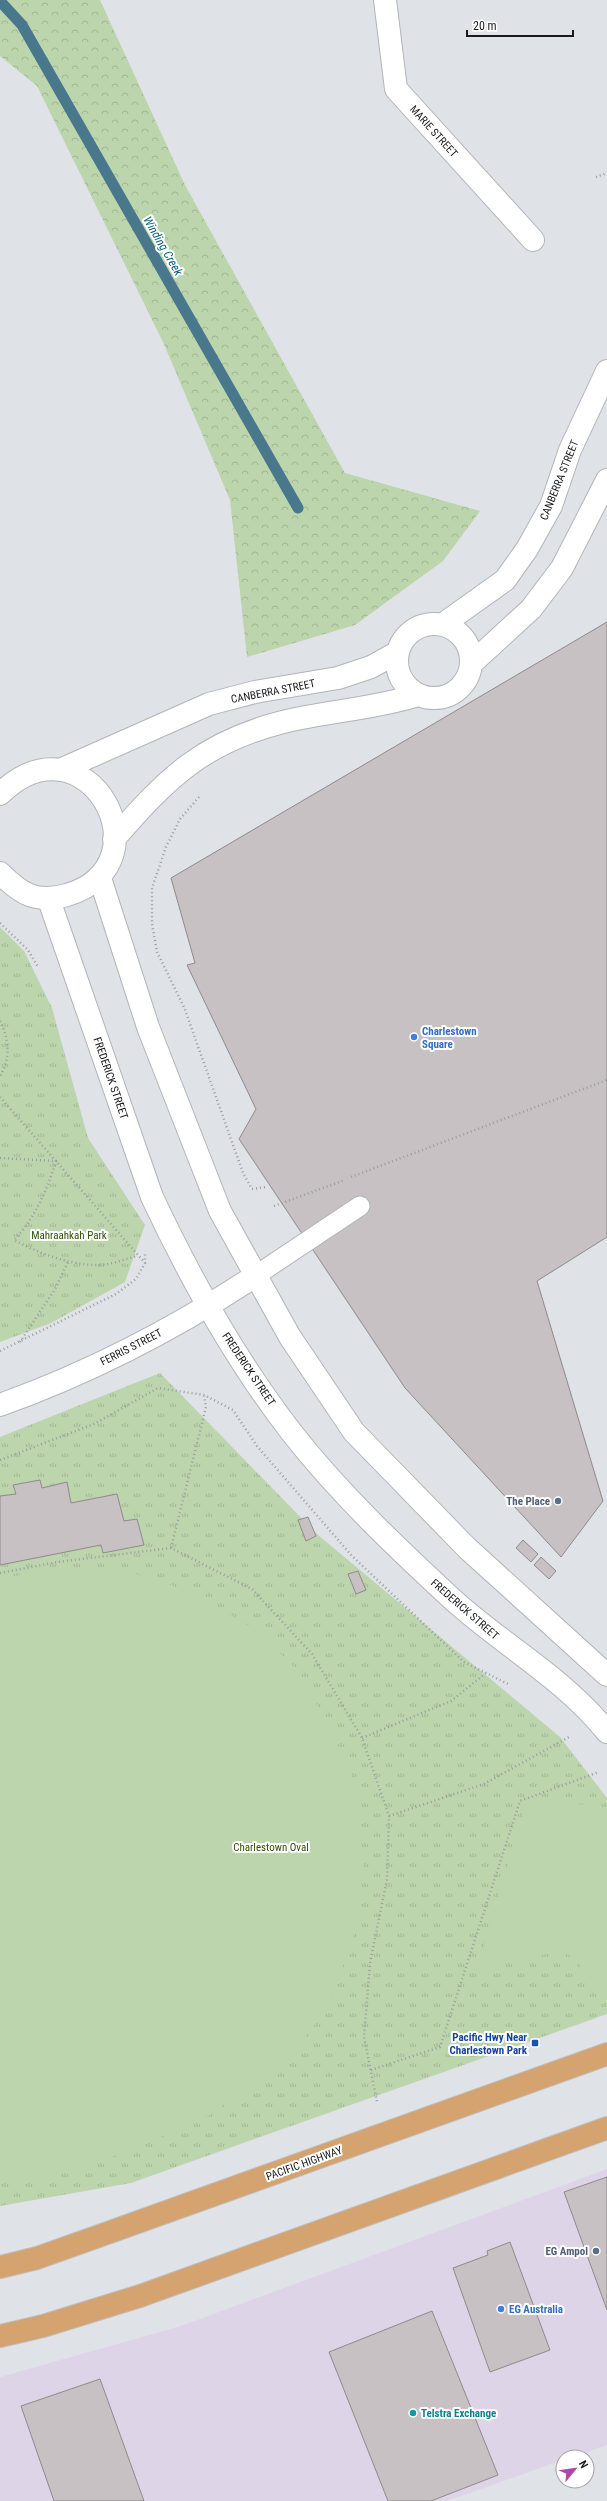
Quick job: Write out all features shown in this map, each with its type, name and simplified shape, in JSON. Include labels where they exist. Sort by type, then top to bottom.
[{"type":"highway","name":"PACIFIC HIGHWAY","points":[[0,2267],[37,2258],[607,2054]]},
{"type":"highway","points":[[0,2336],[43,2326],[140,2296],[607,2128]]},
{"type":"street","name":"MARIE STREET","points":[[385,0],[396,90],[533,240]]},
{"type":"street","name":"CANBERRA STREET","points":[[442,625],[505,580],[527,549],[551,506],[570,450],[607,371]]},
{"type":"street","points":[[470,664],[531,609],[562,568],[607,480]]},
{"type":"street","points":[[431,624],[442,625],[453,629],[462,637],[469,649],[470,664],[467,678],[458,689],[446,697],[432,698],[418,695],[406,687],[399,674],[398,652],[402,641],[415,630],[431,624]]},
{"type":"street","name":"CANBERRA STREET","points":[[60,770],[209,704],[255,692],[338,678],[371,667],[398,652]]},
{"type":"street","points":[[114,839],[151,796],[185,767],[228,739],[285,722],[389,704],[418,695]]},
{"type":"street","points":[[0,794],[14,780],[36,771],[60,770],[82,778],[101,793],[114,821],[114,851],[100,878],[77,892],[49,900],[18,891],[0,873]]},
{"type":"street","points":[[100,878],[148,1027],[220,1211],[290,1337],[354,1432],[467,1548],[607,1675]]},
{"type":"street","name":"FREDERICK STREET","points":[[49,900],[152,1197],[174,1243],[208,1307],[245,1368],[293,1434],[351,1500],[401,1552],[475,1620],[599,1714],[607,1732]]},
{"type":"street","name":"FERRIS STREET","points":[[0,1405],[79,1373],[208,1307],[255,1276]]},
{"type":"lane","points":[[255,1276],[360,1206]]},
{"type":"path","points":[[596,177],[607,173]]},
{"type":"path","points":[[200,797],[180,819],[166,847],[152,888],[152,924],[158,952],[184,1007],[243,1173],[252,1189],[266,1187]]},
{"type":"path","points":[[0,923],[28,950],[42,973]]},
{"type":"path","points":[[0,1021],[7,1034],[8,1052],[4,1069],[0,1076]]},
{"type":"path","points":[[274,1206],[607,1080]]},
{"type":"path","points":[[0,1097],[145,1263]]},
{"type":"path","points":[[0,1158],[56,1161]]},
{"type":"path","points":[[56,1161],[48,1186],[27,1227],[14,1240],[38,1252],[68,1262],[107,1264],[138,1256]]},
{"type":"path","points":[[0,1351],[116,1294],[136,1279],[145,1263],[144,1250]]},
{"type":"path","points":[[19,1343],[55,1289],[68,1262]]},
{"type":"path","points":[[0,1460],[94,1424],[158,1388],[204,1395],[206,1407],[171,1548]]},
{"type":"path","points":[[0,1573],[57,1562],[171,1548],[252,1589],[312,1654],[362,1738],[389,1816],[387,1879],[370,1963],[364,2037],[377,2102]]},
{"type":"path","points":[[362,1738],[451,1701],[486,1673]]},
{"type":"path","points":[[389,1816],[484,1784],[569,1737]]},
{"type":"path","points":[[370,2070],[440,2047],[520,1800],[599,1772]]},
{"type":"shaded area","points":[[607,2169],[607,2445],[595,2449],[555,2449],[555,2463],[447,2501],[0,2501],[0,2377],[181,2326]]},
{"type":"green space","points":[[0,0],[100,0],[185,185],[345,473],[480,511],[443,561],[355,625],[247,657],[230,500],[163,342],[37,86],[0,56]]},
{"type":"green space","name":"Mahraahkah Park","points":[[0,927],[24,951],[52,1008],[88,1138],[145,1225],[125,1282],[51,1323],[0,1342]]},
{"type":"green space","name":"Charlestown Oval","points":[[160,1373],[318,1535],[560,1737],[607,1798],[607,2014],[131,2183],[0,2206],[0,1437]]},
{"type":"green space","points":[[88,1566],[148,1576],[200,1597],[258,1631],[293,1666],[327,1721],[355,1783],[363,1865],[353,1940],[327,2009],[288,2060],[208,2116],[129,2151],[49,2178],[0,2182],[0,1578]]},
{"type":"green space","points":[[527,1801],[602,1806],[607,1814],[607,1987],[601,1987],[564,1950],[477,1970]]},
{"type":"building","name":"Charlestown Square","points":[[607,622],[607,1237],[537,1281],[603,1501],[561,1557],[405,1388],[239,1139],[256,1109],[187,965],[195,963],[171,878]]},
{"type":"building","points":[[40,1480],[42,1488],[67,1482],[71,1503],[117,1494],[124,1521],[137,1519],[144,1545],[103,1553],[101,1545],[0,1565],[0,1496],[16,1494],[13,1485]]},
{"type":"building","points":[[308,1517],[316,1536],[306,1541],[298,1520]]},
{"type":"building","points":[[523,1540],[538,1554],[531,1562],[516,1548]]},
{"type":"building","points":[[541,1557],[556,1571],[549,1579],[534,1565]]},
{"type":"building","points":[[358,1571],[366,1590],[356,1594],[348,1574]]},
{"type":"building","name":"EG Ampol","points":[[607,2177],[607,2310],[564,2192]]},
{"type":"building","name":"EG Australia","points":[[510,2242],[550,2350],[490,2372],[453,2268],[488,2255],[487,2251]]},
{"type":"building","name":"Telstra Exchange","points":[[432,2311],[498,2475],[431,2501],[388,2501],[329,2352]]},
{"type":"building","points":[[100,2379],[144,2501],[54,2501],[21,2406]]},
{"type":"waterway","name":"Winding Creek","points":[[0,1],[22,25],[298,508]]},
{"type":"place","name":"Charlestown Square","points":[[414,1037]]},
{"type":"place","name":"The Place","points":[[558,1501]]},
{"type":"place","name":"Pacific Hwy Near Charlestown Park","points":[[535,2043]]},
{"type":"place","name":"EG Ampol","points":[[596,2251]]},
{"type":"place","name":"EG Australia","points":[[501,2309]]},
{"type":"place","name":"Telstra Exchange","points":[[413,2413]]}]
